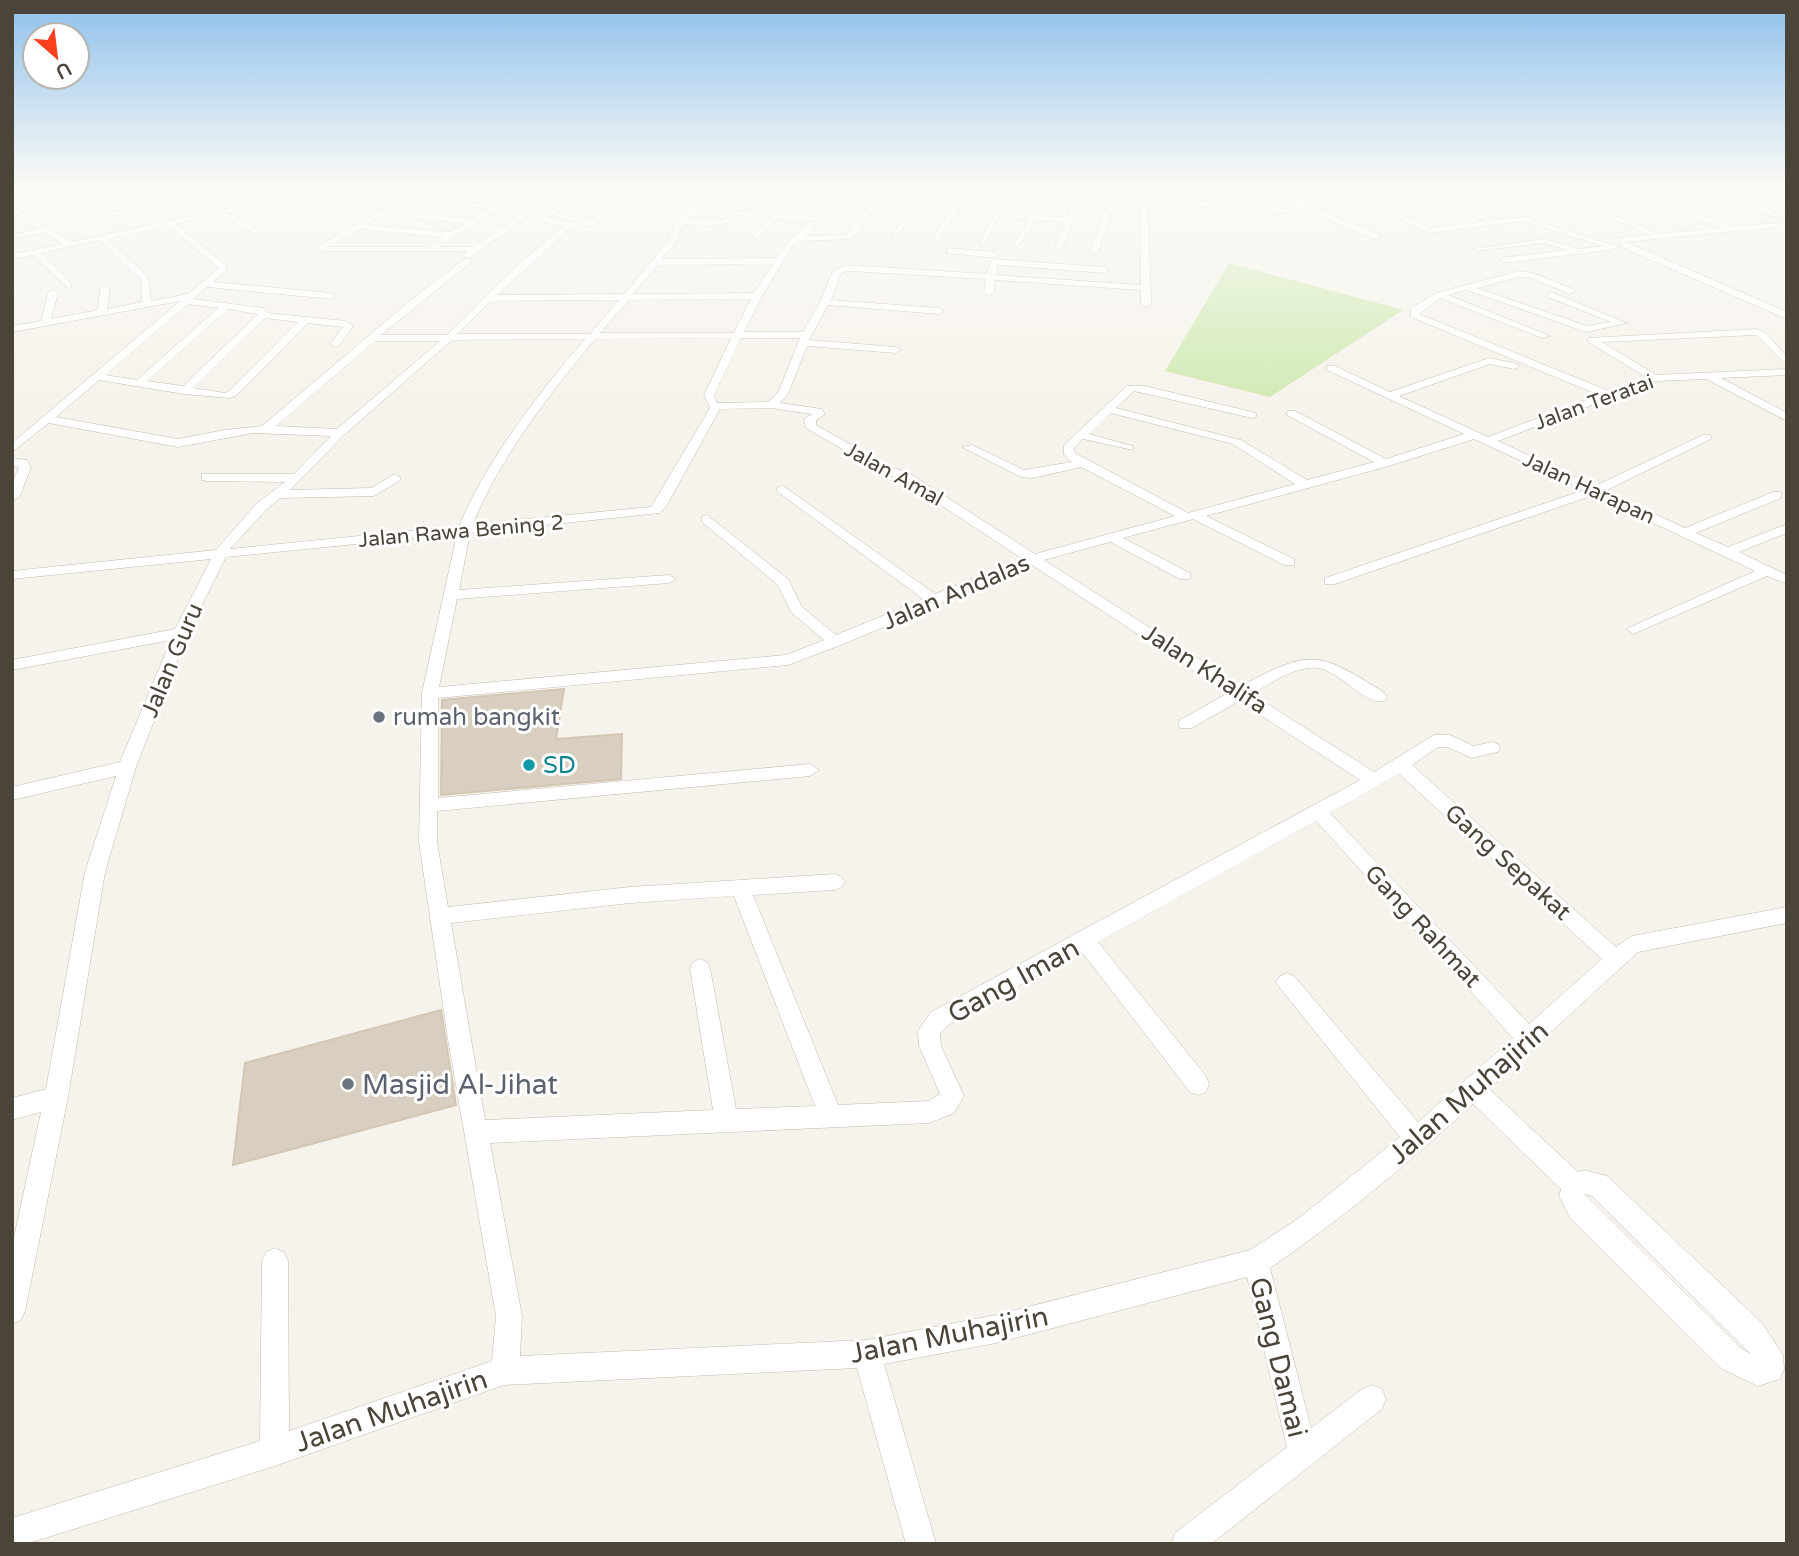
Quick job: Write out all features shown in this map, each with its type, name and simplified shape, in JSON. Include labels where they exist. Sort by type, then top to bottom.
[{"type":"street","points":[[38,255],[68,285]]},
{"type":"street","points":[[119,255],[145,279],[147,304]]},
{"type":"street","points":[[12,449],[223,269],[209,255]]},
{"type":"street","points":[[265,430],[469,255]]},
{"type":"street","name":"Jalan Guru","points":[[12,1311],[55,1097],[95,872],[127,767],[181,633],[226,544],[261,507],[297,478],[340,433],[450,337],[488,298],[537,255]]},
{"type":"street","points":[[505,1371],[509,1316],[475,1132],[428,842],[430,693],[464,530],[481,488],[561,374],[663,255]]},
{"type":"street","points":[[783,255],[757,296],[709,395],[712,405],[771,405],[783,394],[837,271],[841,269],[949,279],[991,277],[1040,285],[1146,288]]},
{"type":"street","points":[[989,293],[993,255]]},
{"type":"street","points":[[1052,266],[1056,255]]},
{"type":"street","points":[[1145,255],[1146,304]]},
{"type":"street","points":[[1503,260],[1557,255]]},
{"type":"street","points":[[1646,255],[1785,314]]},
{"type":"street","points":[[657,262],[779,261]]},
{"type":"street","points":[[994,262],[1105,270]]},
{"type":"street","points":[[1570,291],[1524,274],[1439,295],[1414,310],[1414,315],[1606,394]]},
{"type":"street","points":[[1504,278],[1530,287]]},
{"type":"street","points":[[206,284],[331,296]]},
{"type":"street","points":[[1469,288],[1586,329],[1622,323],[1542,292]]},
{"type":"street","points":[[102,312],[105,289]]},
{"type":"street","points":[[45,323],[53,293]]},
{"type":"street","points":[[1439,295],[1545,336]]},
{"type":"street","points":[[488,298],[757,296]]},
{"type":"street","points":[[12,329],[189,298],[263,311],[263,315]]},
{"type":"street","points":[[825,302],[939,311]]},
{"type":"street","points":[[138,384],[228,305]]},
{"type":"street","points":[[263,315],[346,324],[348,326],[335,344]]},
{"type":"street","points":[[184,391],[263,315]]},
{"type":"street","points":[[97,377],[220,397],[233,393],[306,320]]},
{"type":"street","points":[[1455,333],[1478,325]]},
{"type":"street","points":[[1654,378],[1591,340],[1757,332],[1764,335],[1770,346],[1787,362]]},
{"type":"street","points":[[374,338],[739,335],[806,339],[847,351],[896,350]]},
{"type":"street","points":[[1391,395],[1497,360],[1592,400]]},
{"type":"street","name":"Jalan Harapan","points":[[1331,368],[1787,580]]},
{"type":"street","name":"Jalan Teratai","points":[[1488,442],[1606,394],[1654,378],[1787,372]]},
{"type":"street","points":[[1706,375],[1787,418]]},
{"type":"street","points":[[1252,415],[1138,388],[1126,391],[1079,435],[1068,451],[1083,463],[1289,562]]},
{"type":"street","name":"Jalan Rawa Bening 2","points":[[12,575],[655,510],[661,505],[716,405]]},
{"type":"street","name":"Jalan Amal","points":[[771,405],[818,411],[819,414],[810,419],[810,426],[887,470],[905,476],[1036,558]]},
{"type":"street","points":[[1108,409],[1237,443],[1306,485]]},
{"type":"street","points":[[1292,413],[1385,463]]},
{"type":"street","points":[[47,419],[178,443],[190,443],[225,433],[265,430],[340,433]]},
{"type":"street","points":[[1079,435],[1129,448]]},
{"type":"street","name":"Jalan Andalas","points":[[430,693],[788,660],[1036,558],[1385,463],[1474,435]]},
{"type":"street","points":[[1330,581],[1596,490],[1707,437]]},
{"type":"street","points":[[968,447],[1021,473],[1031,474],[1083,463]]},
{"type":"street","points":[[12,462],[23,463],[25,467],[14,496]]},
{"type":"street","points":[[205,477],[297,478]]},
{"type":"street","points":[[278,494],[374,492],[396,478]]},
{"type":"street","points":[[782,489],[935,601]]},
{"type":"street","points":[[1686,532],[1777,495]]},
{"type":"street","points":[[706,519],[783,582],[796,609],[836,642]]},
{"type":"street","points":[[1728,552],[1787,528]]},
{"type":"street","points":[[1110,537],[1185,576]]},
{"type":"street","name":"Jalan Khalifa","points":[[1036,558],[1373,780]]},
{"type":"street","points":[[1633,629],[1766,570]]},
{"type":"street","points":[[452,595],[669,579]]},
{"type":"street","points":[[12,665],[181,633]]},
{"type":"street","points":[[1186,724],[1242,693],[1301,665],[1315,662],[1327,666],[1379,697]]},
{"type":"street","name":"Gang Iman","points":[[475,1132],[929,1112],[946,1105],[952,1096],[930,1046],[929,1031],[939,1019],[1318,812],[1400,765],[1434,741],[1441,740],[1472,752],[1492,748]]},
{"type":"street","name":"Gang Sepakat","points":[[1400,765],[1616,959]]},
{"type":"street","points":[[12,794],[127,767]]},
{"type":"street","points":[[429,805],[810,770]]},
{"type":"street","name":"Gang Rahmat","points":[[1318,812],[1529,1040]]},
{"type":"street","points":[[439,916],[631,895],[835,881]]},
{"type":"street","points":[[741,888],[830,1115]]},
{"type":"street","name":"Jalan Muhajirin","points":[[12,1533],[275,1451],[505,1371],[867,1354],[996,1329],[1256,1262],[1308,1227],[1417,1139],[1632,945],[1787,915]]},
{"type":"street","points":[[1085,941],[1198,1084]]},
{"type":"street","points":[[700,968],[726,1120]]},
{"type":"street","points":[[1287,982],[1417,1139]]},
{"type":"street","points":[[1473,1089],[1574,1185]]},
{"type":"street","points":[[12,1109],[55,1097]]},
{"type":"street","points":[[1584,1182],[1598,1185],[1752,1333],[1769,1355],[1770,1369],[1758,1372],[1732,1359],[1579,1209],[1571,1196],[1574,1185],[1584,1182]]},
{"type":"street","points":[[275,1261],[275,1451]]},
{"type":"street","name":"Gang Damai","points":[[1256,1262],[1302,1451]]},
{"type":"street","points":[[867,1354],[921,1544]]},
{"type":"street","points":[[1186,1544],[1372,1399]]},
{"type":"green space","points":[[1229,263],[1403,310],[1270,397],[1165,371]]},
{"type":"building","points":[[564,689],[556,739],[622,734],[621,779],[441,795],[442,700]]},
{"type":"building","name":"Masjid Al-Jihat","points":[[441,1010],[456,1105],[233,1165],[245,1063]]},
{"type":"place","name":"rumah bangkit","points":[[379,717]]},
{"type":"place","name":"SD","points":[[529,765]]},
{"type":"place","name":"Masjid Al-Jihat","points":[[348,1084]]}]
